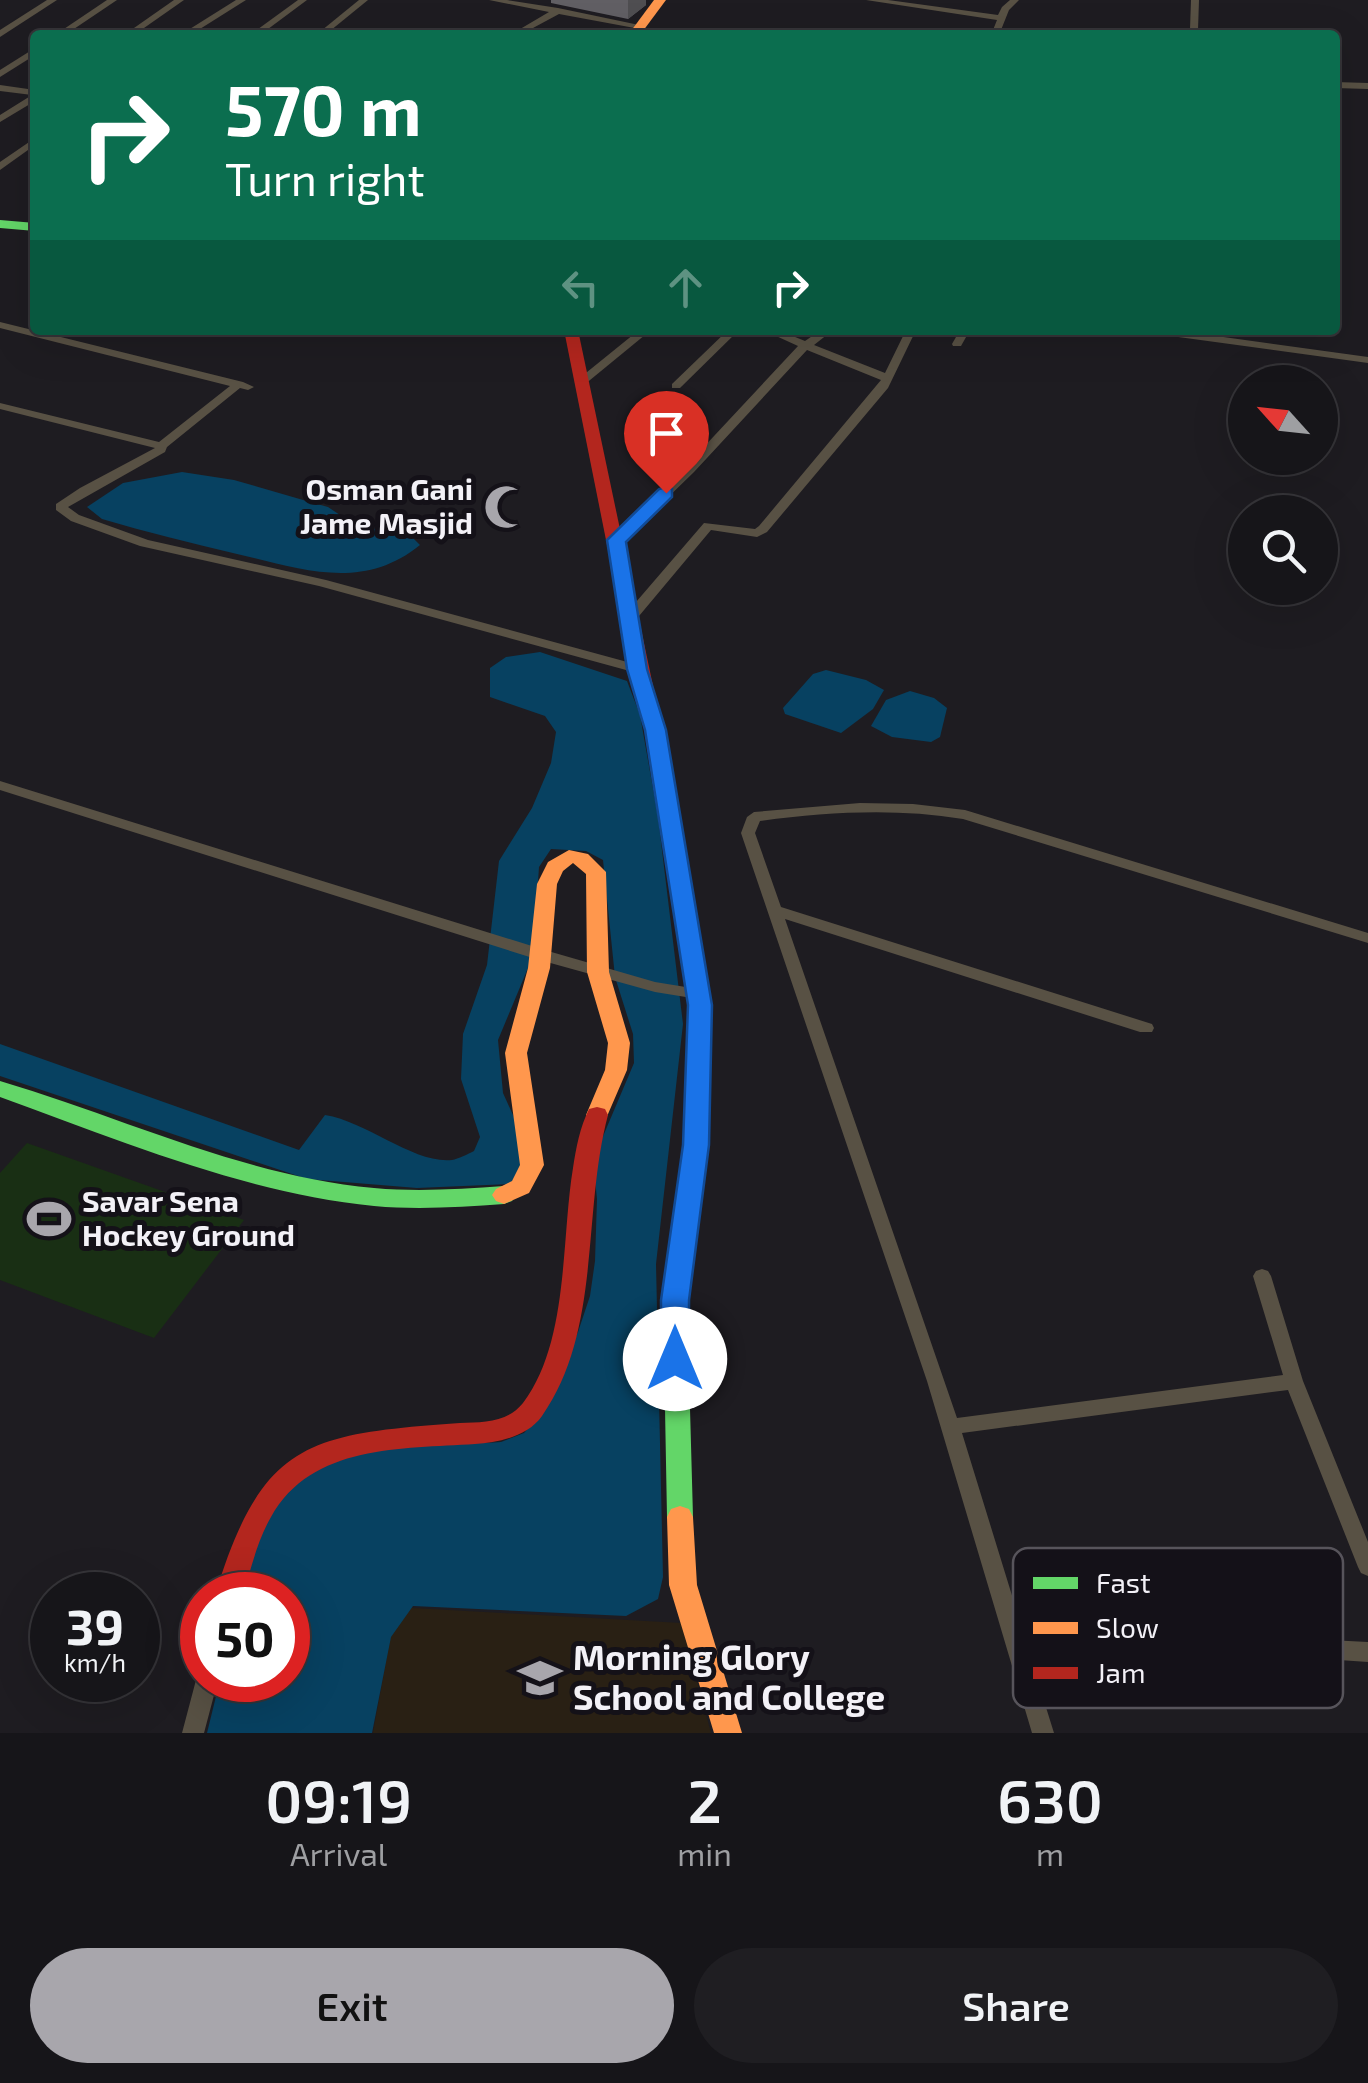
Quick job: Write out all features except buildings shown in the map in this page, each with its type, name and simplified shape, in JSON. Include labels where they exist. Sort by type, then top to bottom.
[{"type":"main road","points":[[638,30],[660,0]]},
{"type":"main road","points":[[0,224],[30,227]]},
{"type":"main road","points":[[572,335],[616,540],[637,669],[656,730],[698,994],[700,1074],[696,1145],[675,1300],[683,1585],[728,1733]]},
{"type":"main road","points":[[0,1089],[270,1182],[319,1190],[492,1200],[513,1194],[525,1184],[532,1170],[532,1145],[513,1056],[542,955],[548,883],[554,868],[570,856],[596,872],[598,970],[620,1042],[615,1081],[589,1140],[584,1217],[570,1298],[539,1403],[526,1421],[511,1429],[361,1442],[316,1455],[287,1474],[256,1510],[236,1572]]},
{"type":"street","points":[[0,34],[53,0]]},
{"type":"street","points":[[68,30],[113,0]]},
{"type":"street","points":[[135,30],[180,0]]},
{"type":"street","points":[[193,30],[242,0]]},
{"type":"street","points":[[261,30],[302,0]]},
{"type":"street","points":[[326,30],[364,0]]},
{"type":"street","points":[[494,0],[633,30]]},
{"type":"street","points":[[870,0],[1001,18]]},
{"type":"street","points":[[997,30],[1008,4],[1016,0]]},
{"type":"street","points":[[1194,30],[1195,0]]},
{"type":"street","points":[[523,30],[558,11]]},
{"type":"street","points":[[0,74],[30,54]]},
{"type":"street","points":[[1340,85],[1368,86]]},
{"type":"street","points":[[0,88],[30,94]]},
{"type":"street","points":[[0,119],[30,98]]},
{"type":"street","points":[[0,168],[30,145]]},
{"type":"street","points":[[0,325],[30,332]]},
{"type":"street","points":[[40,335],[244,386],[161,446],[161,450],[78,493],[60,507],[75,518],[144,543],[321,582],[637,669]]},
{"type":"street","points":[[580,383],[640,335]]},
{"type":"street","points":[[676,386],[729,335]]},
{"type":"street","points":[[782,335],[887,378]]},
{"type":"street","points":[[616,540],[690,470],[807,344],[825,335]]},
{"type":"street","points":[[629,619],[708,526],[757,533],[763,529],[850,428],[887,378],[908,335]]},
{"type":"street","points":[[957,344],[962,335]]},
{"type":"street","points":[[1186,335],[1368,360]]},
{"type":"street","points":[[0,406],[161,446]]},
{"type":"street","points":[[0,785],[542,955],[655,987],[698,994]]},
{"type":"street","points":[[1013,1639],[949,1427],[748,833],[754,817],[924,807],[1064,845],[1368,938]]},
{"type":"street","points":[[774,910],[1146,1028]]},
{"type":"street","points":[[1262,1276],[1294,1381],[1368,1567]]},
{"type":"street","points":[[949,1427],[1294,1381]]},
{"type":"street","points":[[1004,1610],[1013,1611]]},
{"type":"street","points":[[1343,1650],[1368,1652]]},
{"type":"street","points":[[193,1733],[201,1702]]},
{"type":"street","points":[[1034,1708],[1042,1733]]},
{"type":"shaded area","name":"Morning Glory School and College","points":[[396,1607],[681,1623],[711,1733],[373,1733]]},
{"type":"green space","points":[[27,1143],[244,1220],[154,1338],[0,1280],[0,1173]]},
{"type":"water","points":[[182,472],[234,480],[328,507],[355,525],[411,536],[420,545],[376,568],[331,573],[285,566],[119,524],[102,519],[87,507],[123,483]]},
{"type":"water","points":[[540,652],[627,681],[640,715],[658,817],[683,1024],[656,1264],[663,1577],[658,1599],[626,1616],[413,1606],[391,1637],[372,1733],[207,1733],[215,1702],[310,1702],[310,1572],[246,1572],[270,1506],[291,1483],[316,1466],[344,1455],[407,1445],[501,1442],[524,1433],[541,1414],[590,1296],[597,1199],[593,1160],[634,1063],[633,1034],[615,977],[603,860],[586,851],[551,849],[539,867],[533,956],[498,1040],[503,1093],[523,1137],[523,1165],[510,1184],[417,1188],[307,1179],[0,1076],[0,1044],[299,1150],[325,1115],[437,1160],[454,1159],[474,1151],[480,1137],[461,1079],[463,1034],[487,965],[499,861],[532,808],[551,763],[556,732],[545,716],[490,697],[490,668],[506,657]]},
{"type":"water","points":[[826,670],[866,680],[884,690],[873,709],[841,733],[785,714],[783,708],[813,674]]},
{"type":"water","points":[[910,691],[934,698],[947,708],[940,737],[931,742],[892,737],[871,726],[886,700]]},
{"type":"traffic: fast","points":[[0,224],[30,227]]},
{"type":"traffic: fast","points":[[647,700],[656,729],[700,1005],[696,1145],[675,1300],[680,1517]]},
{"type":"traffic: fast","points":[[0,1089],[184,1154],[310,1187],[374,1197],[438,1200],[504,1195]]},
{"type":"traffic: slow","points":[[638,30],[660,0]]},
{"type":"traffic: slow","points":[[504,1195],[521,1187],[532,1165],[516,1053],[539,968],[547,884],[555,867],[569,856],[581,859],[596,872],[598,972],[619,1043],[616,1070],[597,1115]]},
{"type":"traffic: slow","points":[[680,1517],[683,1585],[728,1733]]},
{"type":"traffic: jam","points":[[572,335],[647,700]]},
{"type":"traffic: jam","points":[[236,1572],[261,1508],[282,1481],[307,1462],[337,1449],[373,1442],[501,1430],[532,1410],[550,1380],[562,1345],[582,1186],[597,1115]]},
{"type":"place","name":"Osman Gani Jame Masjid","points":[[506,507]]},
{"type":"place","name":"Savar Sena Hockey Ground","points":[[49,1219]]},
{"type":"place","name":"Morning Glory School and College","points":[[540,1678]]},
{"type":"route","points":[[666,493],[616,540],[637,669],[656,730],[700,1005],[696,1145],[675,1300],[675,1359]]}]
